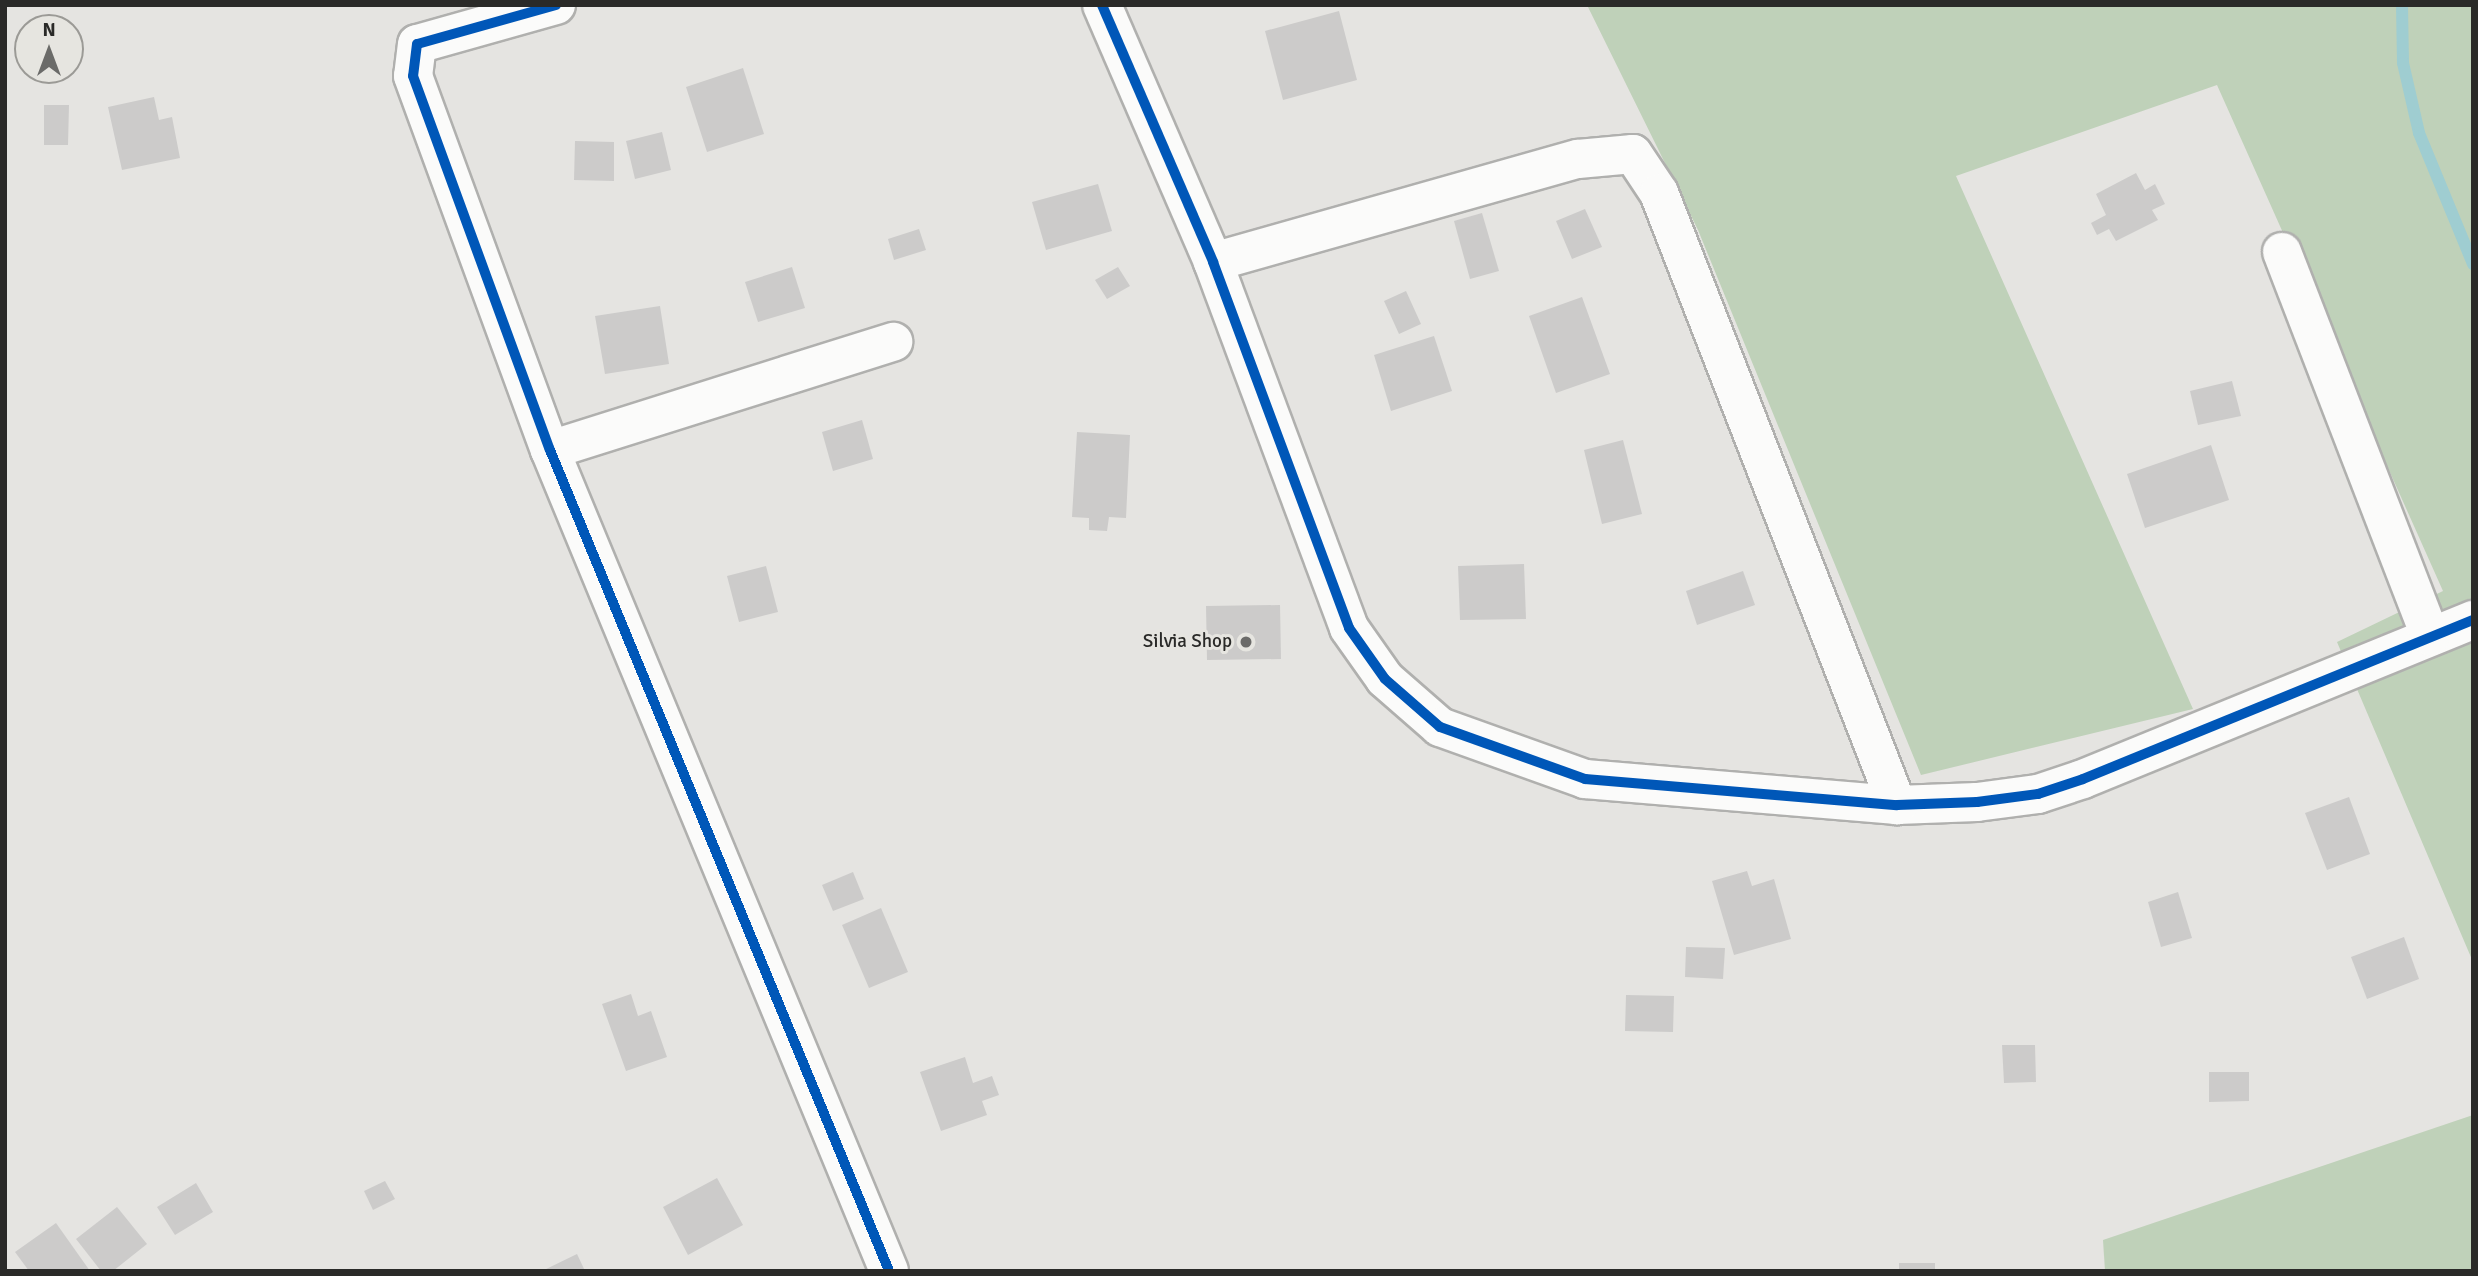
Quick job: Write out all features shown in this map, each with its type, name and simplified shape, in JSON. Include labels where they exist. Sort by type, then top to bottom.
[{"type":"street","points":[[556,5],[417,44],[413,76],[550,450],[889,1271]]},
{"type":"street","points":[[1102,5],[1213,262],[1349,628],[1385,679],[1440,727],[1586,779],[1897,805],[1977,802],[2038,794],[2083,779],[2473,620]]},
{"type":"street","points":[[1213,262],[1578,159],[1633,154],[1659,193],[1897,805]]},
{"type":"street","points":[[2283,252],[2430,636]]},
{"type":"street","points":[[550,450],[893,342]]},
{"type":"green space","points":[[1587,5],[2473,5],[2473,962],[2337,642],[2443,591],[2217,85],[1956,176],[2193,709],[1921,775],[1698,230]]},
{"type":"green space","points":[[2473,1115],[2473,1271],[2105,1271],[2103,1240]]},
{"type":"building","points":[[1339,11],[1357,80],[1283,100],[1265,31]]},
{"type":"building","points":[[743,68],[764,134],[707,152],[686,87]]},
{"type":"building","points":[[154,97],[159,120],[172,117],[180,158],[122,170],[108,107]]},
{"type":"building","points":[[44,105],[69,105],[68,145],[44,145]]},
{"type":"building","points":[[662,132],[671,170],[635,179],[626,141]]},
{"type":"building","points":[[575,141],[614,142],[614,181],[574,180]]},
{"type":"building","points":[[2136,173],[2145,190],[2155,184],[2165,204],[2152,210],[2158,220],[2116,241],[2109,229],[2097,235],[2091,223],[2106,215],[2096,194]]},
{"type":"building","points":[[1098,184],[1112,231],[1046,250],[1032,202]]},
{"type":"building","points":[[1585,209],[1602,247],[1572,259],[1556,221]]},
{"type":"building","points":[[1482,213],[1499,271],[1470,279],[1454,221]]},
{"type":"building","points":[[919,229],[926,250],[894,260],[888,239]]},
{"type":"building","points":[[792,267],[805,308],[758,322],[745,282]]},
{"type":"building","points":[[1118,267],[1130,286],[1107,299],[1095,280]]},
{"type":"building","points":[[1406,291],[1421,324],[1399,334],[1384,301]]},
{"type":"building","points":[[1582,297],[1610,374],[1556,393],[1529,316]]},
{"type":"building","points":[[660,306],[669,364],[605,374],[595,316]]},
{"type":"building","points":[[1434,336],[1452,391],[1391,411],[1374,355]]},
{"type":"building","points":[[2232,381],[2241,416],[2198,425],[2190,391]]},
{"type":"building","points":[[862,420],[873,459],[833,471],[822,432]]},
{"type":"building","points":[[1077,432],[1130,435],[1126,518],[1109,517],[1107,531],[1089,530],[1089,518],[1072,517]]},
{"type":"building","points":[[1623,440],[1642,514],[1602,524],[1584,450]]},
{"type":"building","points":[[2211,445],[2229,500],[2145,528],[2127,474]]},
{"type":"building","points":[[1524,564],[1526,619],[1460,620],[1458,566]]},
{"type":"building","points":[[766,566],[778,612],[739,622],[727,576]]},
{"type":"building","points":[[1743,571],[1755,605],[1697,625],[1686,591]]},
{"type":"building","points":[[1280,605],[1281,659],[1207,660],[1206,606]]},
{"type":"building","points":[[2349,797],[2370,854],[2327,870],[2305,813]]},
{"type":"building","points":[[1747,871],[1752,886],[1774,879],[1791,939],[1734,955],[1712,881]]},
{"type":"building","points":[[853,872],[864,899],[833,911],[822,885]]},
{"type":"building","points":[[2178,892],[2192,938],[2161,947],[2148,902]]},
{"type":"building","points":[[881,908],[908,972],[869,988],[842,925]]},
{"type":"building","points":[[2404,937],[2419,979],[2367,999],[2351,957]]},
{"type":"building","points":[[1686,947],[1725,948],[1723,979],[1685,977]]},
{"type":"building","points":[[631,994],[638,1016],[651,1011],[667,1057],[626,1071],[602,1004]]},
{"type":"building","points":[[1626,995],[1674,996],[1673,1032],[1625,1031]]},
{"type":"building","points":[[2002,1045],[2035,1045],[2036,1082],[2004,1083]]},
{"type":"building","points":[[965,1057],[973,1083],[992,1076],[999,1095],[982,1101],[987,1115],[941,1131],[920,1072]]},
{"type":"building","points":[[2209,1072],[2249,1072],[2249,1101],[2209,1102]]},
{"type":"building","points":[[717,1178],[743,1225],[688,1255],[663,1207]]},
{"type":"building","points":[[385,1181],[395,1199],[373,1210],[364,1191]]},
{"type":"building","points":[[196,1183],[213,1212],[175,1235],[157,1207]]},
{"type":"building","points":[[117,1207],[147,1244],[113,1271],[101,1271],[76,1239]]},
{"type":"building","points":[[56,1223],[90,1271],[29,1271],[15,1252]]},
{"type":"building","points":[[577,1254],[585,1271],[542,1271]]},
{"type":"building","points":[[1899,1263],[1935,1263],[1935,1271],[1899,1271]]},
{"type":"waterway","points":[[2402,5],[2403,63],[2419,133],[2473,264]]},
{"type":"cycle path","points":[[556,5],[417,44],[413,76],[550,450],[889,1271]]},
{"type":"cycle path","points":[[1102,5],[1213,262],[1349,628],[1385,679],[1440,727],[1585,779],[1897,805],[1977,802],[2038,794],[2083,779],[2473,620]]},
{"type":"place","name":"Silvia Shop","points":[[1246,642]]}]
